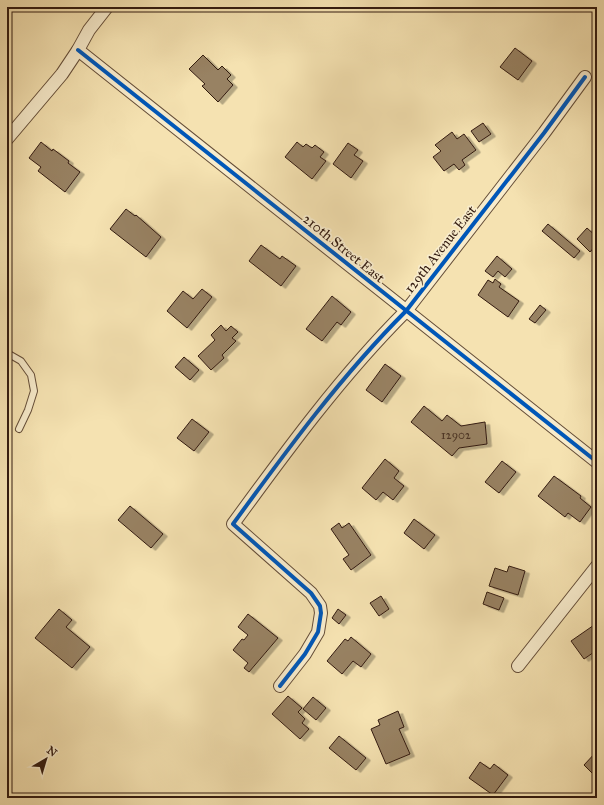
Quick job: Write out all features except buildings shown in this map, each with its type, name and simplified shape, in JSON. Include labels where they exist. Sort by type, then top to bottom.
[{"type":"street","points":[[7,139],[62,74],[89,30],[107,7]]},
{"type":"street","name":"210th Street East","points":[[78,50],[597,462]]},
{"type":"street","name":"129th Avenue East","points":[[280,686],[305,654],[318,632],[321,613],[320,606],[311,593],[234,524],[321,407],[382,336],[406,311],[585,77]]},
{"type":"street","points":[[518,666],[597,566]]},
{"type":"lane","points":[[7,353],[21,361],[30,375],[34,391],[28,410],[19,429]]},
{"type":"cycle path","points":[[78,50],[597,462]]},
{"type":"cycle path","points":[[280,686],[305,654],[318,632],[321,613],[320,606],[311,593],[233,524],[315,414],[359,361],[406,311],[544,133],[585,77]]}]
